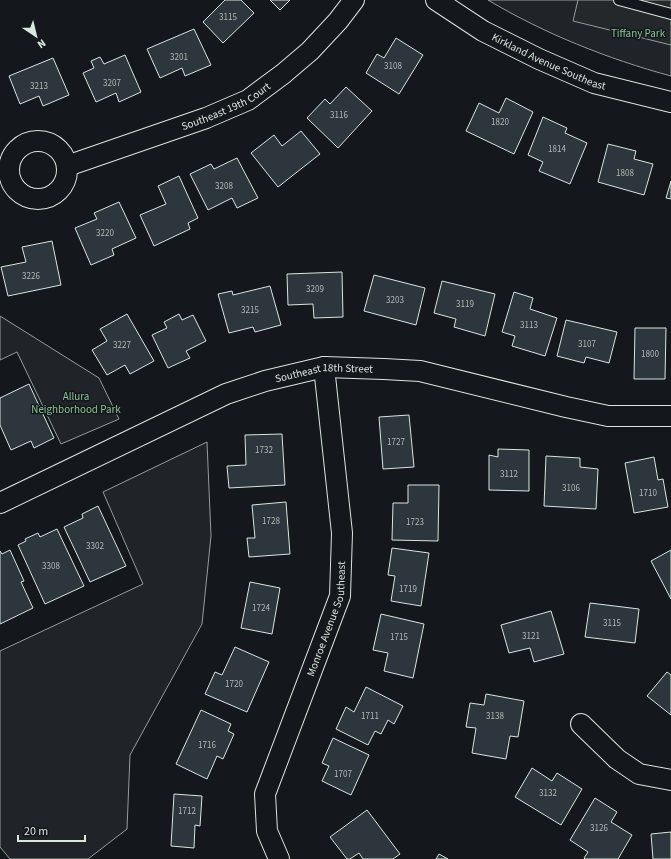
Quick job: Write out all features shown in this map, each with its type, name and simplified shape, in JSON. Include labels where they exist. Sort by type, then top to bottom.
[{"type":"street","name":"Southeast 19th Court","points":[[67,166],[206,118],[248,100],[283,74],[310,51],[338,21],[354,0]]},
{"type":"street","name":"Kirkland Avenue Southeast","points":[[436,0],[483,31],[539,59],[594,83],[671,102]]},
{"type":"street","name":"Southeast 18th Street","points":[[0,503],[226,394],[266,381],[324,368],[384,368],[420,371],[608,416],[671,416]]},
{"type":"street","name":"Monroe Avenue Southeast","points":[[279,859],[267,831],[265,794],[340,596],[342,533],[324,368]]},
{"type":"street","points":[[581,724],[617,759],[639,774],[671,780]]},
{"type":"lane","points":[[619,0],[671,14]]},
{"type":"green space","name":"Tiffany Park","points":[[488,0],[671,0],[671,76],[624,62],[576,44],[509,12]]},
{"type":"green space","name":"Allura Neighborhood Park","points":[[0,316],[99,378],[119,419],[61,444],[17,352],[0,360]]},
{"type":"green space","points":[[207,442],[211,536],[202,624],[130,755],[127,829],[88,859],[10,859],[0,847],[0,651],[143,584],[103,492]]},
{"type":"shaded area","points":[[578,0],[671,0],[671,45],[573,21]]},
{"type":"building","points":[[225,0],[241,0],[254,13],[223,43],[203,22]]},
{"type":"building","points":[[270,0],[290,0],[280,10]]},
{"type":"building","points":[[194,29],[211,65],[185,76],[182,68],[160,78],[147,49]]},
{"type":"building","points":[[396,38],[423,55],[399,94],[366,73],[377,54],[384,58]]},
{"type":"building","points":[[125,55],[141,92],[119,102],[116,93],[96,102],[83,73],[94,68],[91,61],[100,57],[104,64]]},
{"type":"building","points":[[53,58],[69,95],[43,106],[39,96],[20,104],[9,76]]},
{"type":"building","points":[[346,87],[372,111],[338,148],[307,118],[325,99],[330,104]]},
{"type":"building","points":[[506,98],[533,112],[514,154],[466,131],[479,103],[499,113]]},
{"type":"building","points":[[543,117],[567,128],[565,133],[587,143],[570,184],[539,171],[543,162],[528,155]]},
{"type":"building","points":[[301,131],[320,154],[278,187],[251,153],[274,135],[282,146]]},
{"type":"building","points":[[608,144],[636,151],[634,159],[653,164],[644,195],[598,182]]},
{"type":"building","points":[[237,158],[258,198],[237,208],[232,198],[208,210],[190,174],[211,164],[214,169]]},
{"type":"building","points":[[179,176],[198,218],[188,223],[190,229],[154,246],[140,215],[166,204],[158,186]]},
{"type":"building","points":[[671,181],[671,199],[666,198]]},
{"type":"building","points":[[119,202],[136,238],[112,249],[114,255],[91,265],[75,228],[97,219],[94,213]]},
{"type":"building","points":[[52,241],[61,285],[8,296],[1,267],[26,262],[22,247]]},
{"type":"building","points":[[342,272],[343,317],[314,318],[313,304],[288,305],[287,274]]},
{"type":"building","points":[[374,275],[425,288],[416,325],[364,311]]},
{"type":"building","points":[[442,281],[495,294],[485,336],[454,327],[456,319],[434,313]]},
{"type":"building","points":[[270,286],[281,325],[255,332],[253,327],[229,333],[218,294],[232,291],[233,295]]},
{"type":"building","points":[[514,292],[533,298],[530,309],[557,318],[545,356],[512,346],[515,336],[502,332]]},
{"type":"building","points":[[127,314],[154,361],[130,374],[125,365],[107,375],[92,350],[107,341],[100,329]]},
{"type":"building","points":[[179,314],[182,320],[193,315],[206,341],[186,351],[190,358],[168,368],[152,335],[167,328],[164,322]]},
{"type":"building","points":[[566,320],[617,332],[609,363],[586,357],[584,363],[557,356]]},
{"type":"building","points":[[635,328],[666,328],[665,379],[634,379]]},
{"type":"building","points":[[29,384],[54,438],[34,448],[31,441],[11,450],[0,425],[0,398]]},
{"type":"building","points":[[409,415],[414,467],[383,469],[379,417]]},
{"type":"building","points":[[282,434],[285,485],[229,488],[227,466],[246,465],[245,435]]},
{"type":"building","points":[[498,449],[529,450],[529,491],[489,490],[489,455],[498,457]]},
{"type":"building","points":[[546,456],[580,458],[580,467],[598,469],[596,509],[544,506]]},
{"type":"building","points":[[654,457],[658,480],[663,479],[668,507],[634,513],[625,463]]},
{"type":"building","points":[[408,485],[439,485],[438,541],[392,540],[393,503],[408,503]]},
{"type":"building","points":[[286,502],[290,554],[249,557],[247,538],[255,538],[252,505]]},
{"type":"building","points":[[98,506],[126,566],[90,582],[64,527],[83,518],[82,514]]},
{"type":"building","points":[[57,529],[84,586],[45,604],[18,545],[26,541],[25,539],[38,533],[40,537]]},
{"type":"building","points":[[392,548],[429,553],[421,606],[391,601],[395,576],[388,575]]},
{"type":"building","points":[[10,550],[24,581],[21,582],[33,608],[0,624],[0,551],[2,554]]},
{"type":"building","points":[[671,550],[671,599],[651,561]]},
{"type":"building","points":[[250,582],[280,588],[272,634],[241,628]]},
{"type":"building","points":[[590,603],[639,609],[635,643],[585,637]]},
{"type":"building","points":[[551,611],[564,654],[534,662],[530,648],[509,653],[501,625]]},
{"type":"building","points":[[381,614],[424,624],[413,678],[384,671],[388,653],[373,650]]},
{"type":"building","points":[[235,647],[269,662],[247,712],[205,694],[215,672],[222,675]]},
{"type":"building","points":[[667,672],[671,675],[671,715],[647,696]]},
{"type":"building","points":[[366,687],[403,706],[394,724],[388,720],[381,734],[375,731],[368,745],[336,729],[346,707],[354,712]]},
{"type":"building","points":[[486,694],[524,701],[518,737],[510,736],[506,759],[472,753],[476,728],[466,727],[470,703],[484,705]]},
{"type":"building","points":[[201,710],[231,724],[228,731],[234,734],[223,759],[217,756],[207,779],[176,764]]},
{"type":"building","points":[[333,738],[369,755],[351,795],[322,781],[329,766],[322,763]]},
{"type":"building","points":[[532,768],[552,781],[557,773],[582,789],[561,825],[515,797]]},
{"type":"building","points":[[174,794],[202,796],[200,826],[195,825],[194,848],[171,846]]},
{"type":"building","points":[[595,798],[617,812],[611,822],[632,835],[618,859],[585,859],[584,858],[588,852],[570,840]]},
{"type":"building","points":[[367,810],[400,854],[393,859],[363,859],[359,853],[350,859],[347,859],[330,837]]},
{"type":"building","points":[[671,832],[671,859],[653,859],[651,834]]},
{"type":"building","points":[[439,854],[448,859],[436,859]]}]
